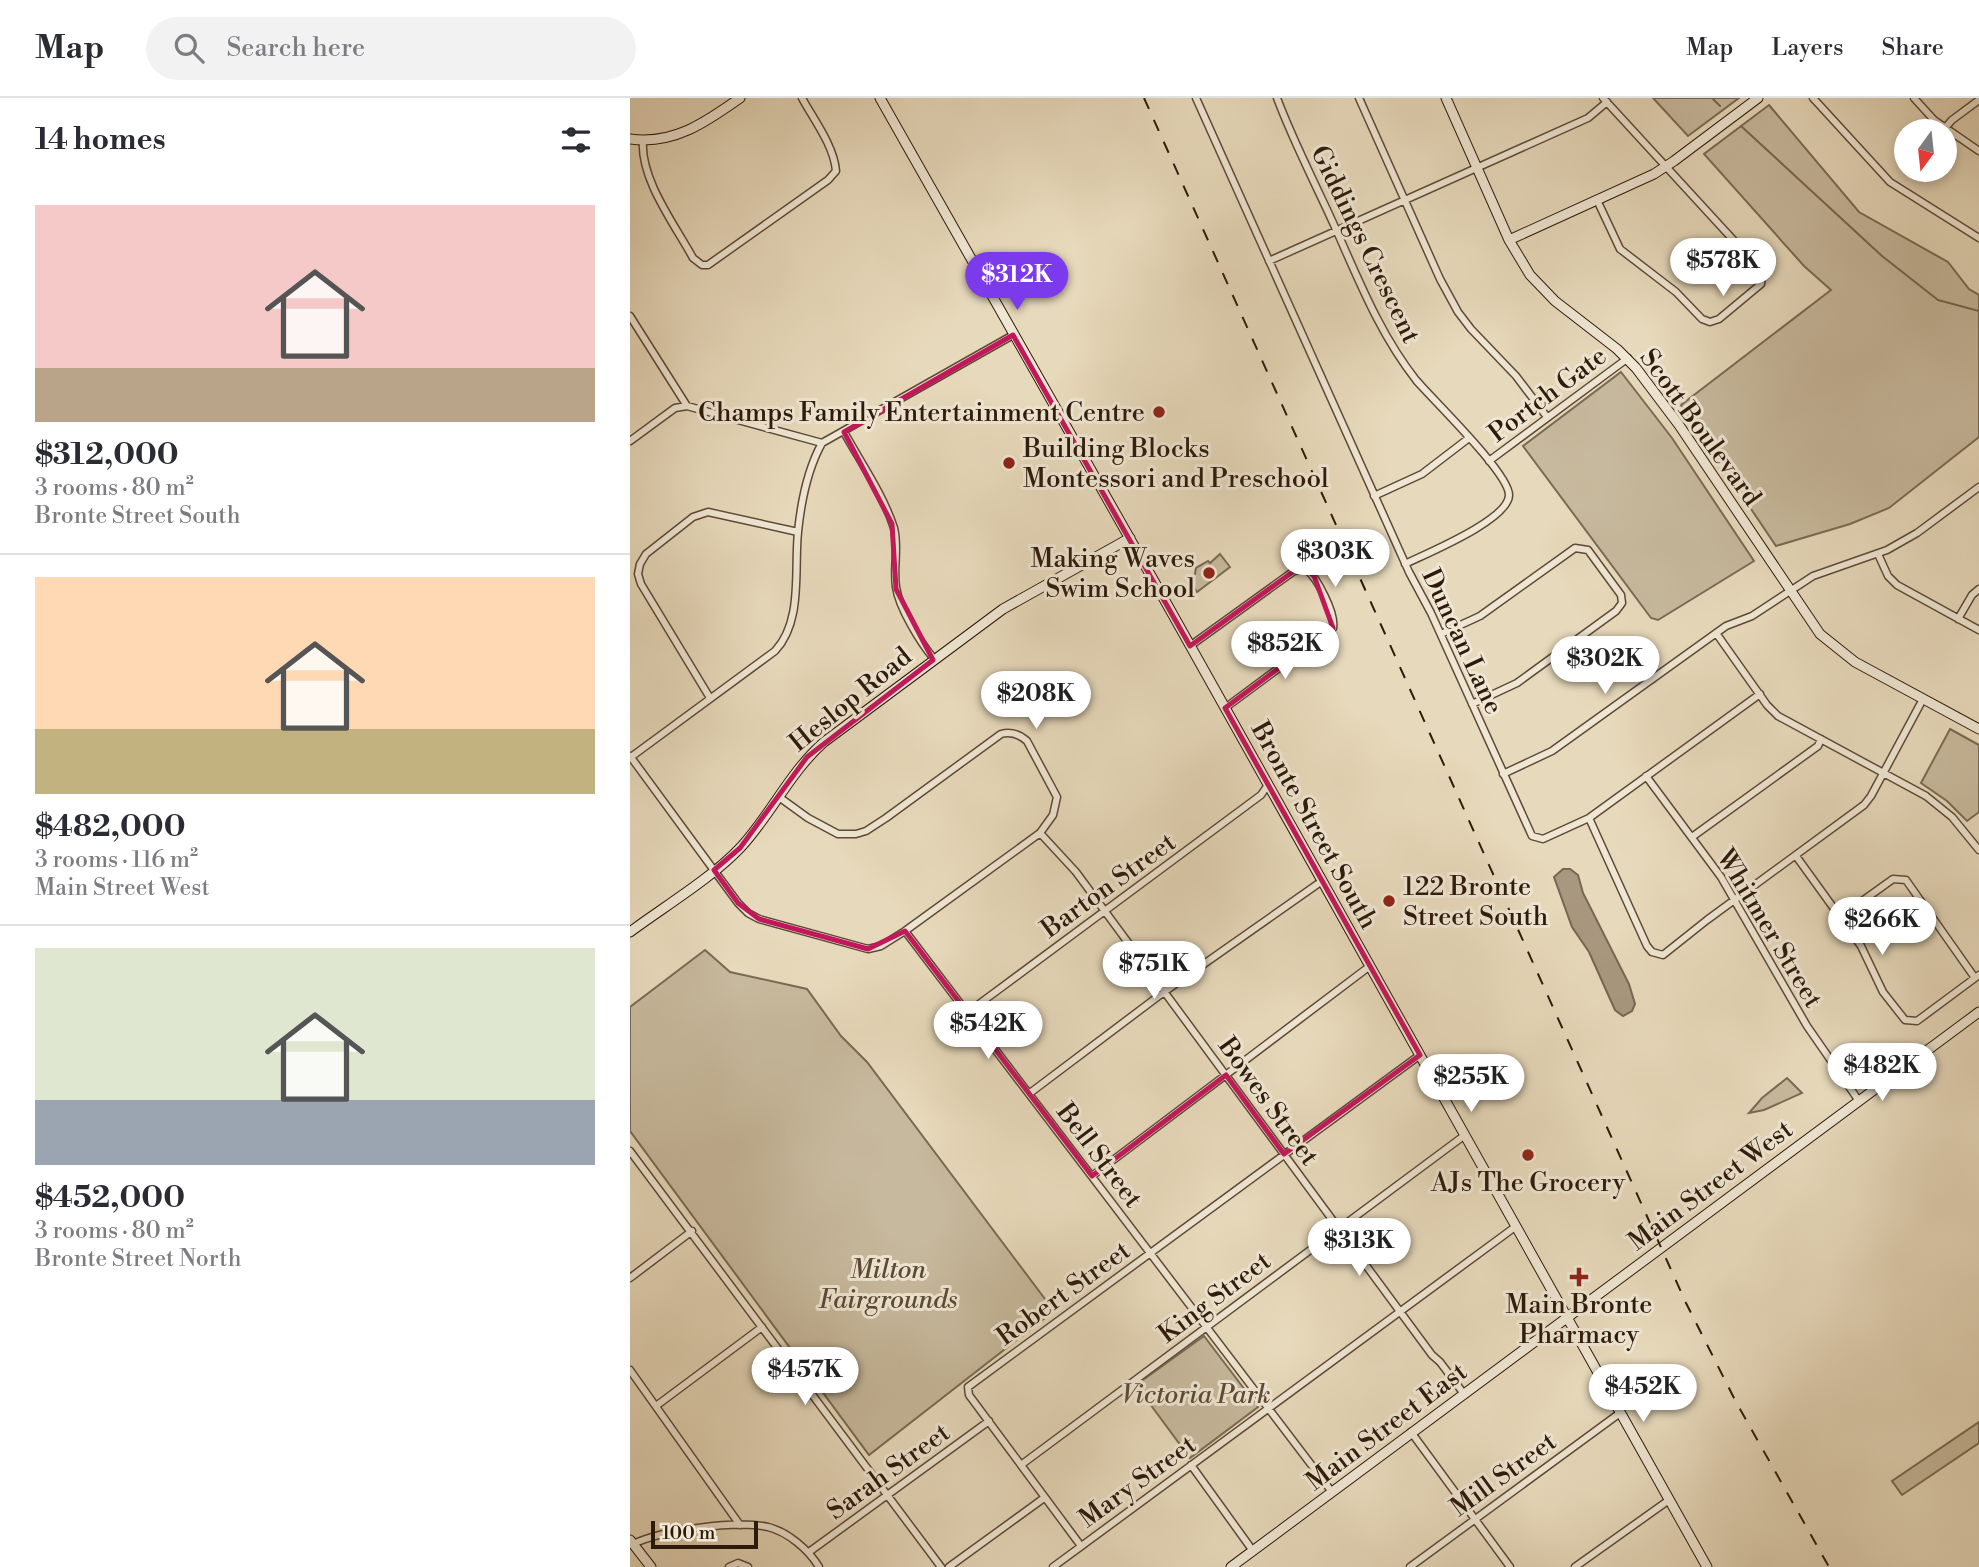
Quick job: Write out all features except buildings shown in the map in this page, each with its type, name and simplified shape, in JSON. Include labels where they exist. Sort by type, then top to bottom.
[{"type":"main road","points":[[630,139],[657,140],[689,131],[740,98]]},
{"type":"main road","name":"Bronte Street South","points":[[880,98],[1707,1567]]},
{"type":"main road","name":"Scott Boulevard","points":[[1447,98],[1510,240],[1530,275],[1548,295],[1628,358],[1679,425],[1815,628],[1839,651],[1979,729]]},
{"type":"main road","points":[[1510,240],[1666,167],[1755,101]]},
{"type":"main road","name":"Heslop Road","points":[[630,932],[740,848],[807,757],[1003,609],[1130,538]]},
{"type":"main road","name":"Main Street West","points":[[1567,1318],[1979,1013]]},
{"type":"main road","name":"Main Street East","points":[[1231,1567],[1567,1318]]},
{"type":"main road","points":[[632,1542],[651,1567]]},
{"type":"street","points":[[643,141],[642,152],[646,170],[659,197],[693,258],[702,265],[708,265],[828,180],[836,171],[829,149],[802,98]]},
{"type":"street","name":"Duncan Lane","points":[[1196,98],[1528,831],[1535,838],[1546,838],[1589,818],[1760,694]]},
{"type":"street","name":"Giddings Crescent","points":[[1277,98],[1371,307],[1392,347],[1422,387],[1489,461],[1508,489],[1509,499],[1504,506],[1461,539],[1405,564]]},
{"type":"street","points":[[1359,98],[1440,279],[1458,312],[1483,343],[1516,376],[1547,417]]},
{"type":"street","points":[[1812,98],[1890,182],[1979,238]]},
{"type":"street","points":[[1914,98],[1933,119]]},
{"type":"street","points":[[1269,261],[1588,118],[1605,100],[1762,273],[1763,281],[1759,288],[1714,321],[1702,319],[1676,292],[1620,249],[1597,200]]},
{"type":"street","points":[[1952,119],[1979,100]]},
{"type":"street","points":[[1957,136],[1979,151]]},
{"type":"street","points":[[630,316],[633,329],[687,406]]},
{"type":"street","points":[[630,440],[675,408],[687,406],[822,443],[1013,335]]},
{"type":"street","name":"Portch Gate","points":[[1489,461],[1628,358]]},
{"type":"street","points":[[844,432],[883,502],[892,524],[897,541],[896,589],[911,623],[934,659]]},
{"type":"street","points":[[1374,496],[1422,474],[1469,438]]},
{"type":"street","points":[[779,797],[808,818],[838,834],[856,834],[866,831],[896,811],[1001,734],[1015,733],[1027,741],[1057,797],[1054,815],[1040,833],[905,930],[881,946],[868,948],[759,919],[738,903],[630,756],[775,651],[788,634],[793,620],[803,495],[822,443]]},
{"type":"street","points":[[1503,774],[1552,751],[1716,632],[1752,616],[1812,576],[1878,554],[1917,533],[1979,486]]},
{"type":"street","points":[[710,698],[641,584],[638,574],[640,564],[656,545],[693,517],[708,512],[798,532]]},
{"type":"street","points":[[1441,634],[1480,616],[1575,548],[1588,550],[1621,595],[1622,603],[1616,611],[1517,683],[1472,704]]},
{"type":"street","points":[[1878,554],[1888,576],[1897,585],[1979,630]]},
{"type":"street","points":[[1190,646],[1294,571],[1306,569],[1314,576],[1335,619],[1333,628],[1225,708]]},
{"type":"street","points":[[1958,619],[1972,595],[1979,589]]},
{"type":"street","points":[[1716,632],[1779,716],[1917,790],[1945,810],[1979,850]]},
{"type":"street","points":[[1589,818],[1647,946],[1652,952],[1663,955],[1864,805],[1923,699]]},
{"type":"street","points":[[1692,837],[1818,746],[1821,739]]},
{"type":"street","name":"Whitmer Street","points":[[1646,776],[1721,877],[1807,1026],[1859,1101]]},
{"type":"street","name":"Barton Street","points":[[967,1013],[1261,796],[1268,785]]},
{"type":"street","name":"Bowes Street","points":[[1040,833],[1076,872],[1464,1394]]},
{"type":"street","points":[[1796,856],[1863,950],[1886,997],[1901,1017],[1908,1021],[1917,1021],[1977,976],[1906,880],[1893,879],[1840,917]]},
{"type":"street","points":[[1030,1093],[1164,992],[1322,881]]},
{"type":"street","name":"Bell Street","points":[[905,930],[1332,1492]]},
{"type":"street","points":[[1092,1176],[1370,966]]},
{"type":"street","name":"Robert Street","points":[[989,1421],[967,1390],[968,1387],[1420,1055]]},
{"type":"street","name":"King Street","points":[[1021,1465],[1465,1135]]},
{"type":"street","points":[[630,1151],[941,1567]]},
{"type":"street","name":"Mary Street","points":[[1053,1567],[1515,1227]]},
{"type":"street","points":[[630,1278],[692,1231]]},
{"type":"street","points":[[656,1406],[762,1327]]},
{"type":"street","points":[[630,1370],[740,1525]]},
{"type":"street","name":"Mill Street","points":[[1410,1567],[1620,1413]]},
{"type":"street","points":[[989,1421],[1081,1546]]},
{"type":"street","name":"Sarah Street","points":[[809,1552],[989,1421]]},
{"type":"street","points":[[1411,1432],[1510,1567]]},
{"type":"street","points":[[1191,1465],[1253,1551]]},
{"type":"street","points":[[949,1567],[1044,1497]]},
{"type":"street","points":[[1575,1567],[1669,1500]]},
{"type":"street","points":[[632,1542],[653,1536],[740,1525],[769,1528],[781,1532],[809,1552],[819,1567]]},
{"type":"street","points":[[729,1567],[738,1563],[748,1567]]},
{"type":"highlighted area","points":[[1013,335],[1190,646],[1294,571],[1306,569],[1314,576],[1333,628],[1225,708],[1420,1055],[1284,1154],[1226,1075],[1092,1176],[905,931],[868,949],[759,919],[738,903],[714,870],[740,848],[807,757],[933,660],[896,589],[892,524],[844,432]]},
{"type":"green space","points":[[1653,98],[1739,98],[1688,136]]},
{"type":"green space","points":[[1769,105],[1859,212],[1948,262],[1969,289],[1979,295],[1979,437],[1889,508],[1850,524],[1776,546],[1681,405],[1831,290],[1804,266],[1704,154]]},
{"type":"green space","points":[[1621,372],[1672,438],[1754,561],[1658,620],[1651,618],[1523,446]]},
{"type":"green space","name":"Making Waves Swim School","points":[[1220,554],[1230,567],[1197,592],[1189,579],[1195,574],[1196,568],[1208,561],[1210,563]]},
{"type":"green space","points":[[1950,729],[1979,745],[1979,812],[1967,821],[1947,801],[1921,783]]},
{"type":"green space","name":"Milton Fairgrounds","points":[[705,950],[730,972],[807,989],[841,1036],[867,1062],[1054,1311],[869,1455],[630,1131],[630,1007]]},
{"type":"green space","points":[[1787,1078],[1802,1093],[1764,1110],[1749,1113],[1762,1098]]},
{"type":"green space","name":"Victoria Park","points":[[1204,1336],[1258,1407],[1190,1458],[1136,1385]]},
{"type":"green space","points":[[1979,1422],[1979,1443],[1902,1495],[1892,1481]]},
{"type":"shaded area","points":[[1563,869],[1570,869],[1578,875],[1583,893],[1629,984],[1635,1004],[1632,1011],[1623,1016],[1615,1010],[1589,952],[1572,927],[1554,877]]},
{"type":"waterway","points":[[1712,98],[1720,106]]},
{"type":"waterway","points":[[1741,126],[1882,256],[1938,300],[1979,311]]},
{"type":"railway","points":[[1144,98],[1686,1303],[1736,1402],[1829,1567]]},
{"type":"place","name":"Champs Family Entertainment Centre","points":[[1159,412]]},
{"type":"place","name":"Building Blocks Montessori and Preschool","points":[[1009,463]]},
{"type":"place","name":"Making Waves Swim School","points":[[1209,573]]},
{"type":"place","name":"122 Bronte Street South","points":[[1389,901]]},
{"type":"place","name":"AJs The Grocery","points":[[1528,1155]]},
{"type":"place","name":"Main Bronte Pharmacy","points":[[1579,1277]]}]
